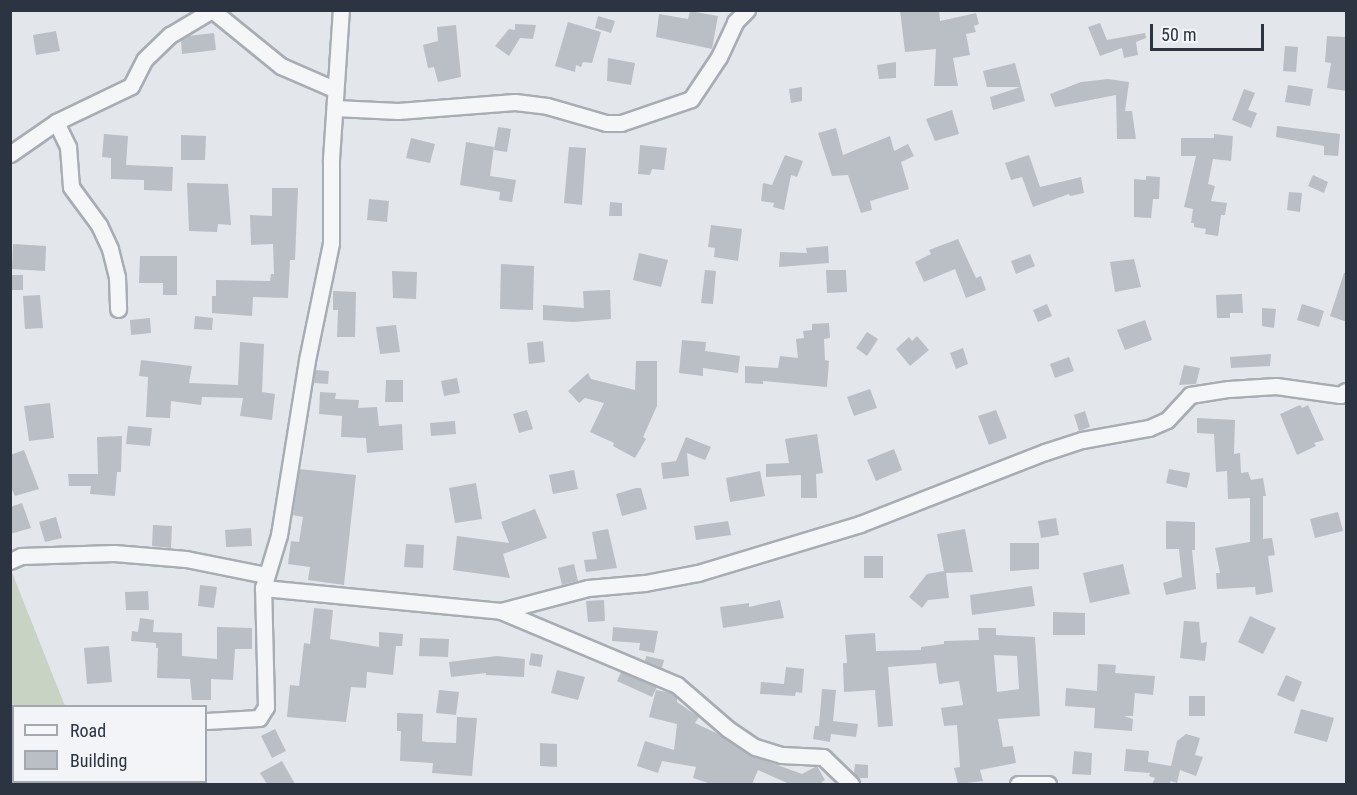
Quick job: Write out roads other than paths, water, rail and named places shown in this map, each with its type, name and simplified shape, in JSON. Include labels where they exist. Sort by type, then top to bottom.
[{"type":"street","points":[[10,154],[56,122],[131,87],[145,59],[170,35],[212,10],[281,66],[334,89]]},
{"type":"street","points":[[207,721],[259,718],[267,707],[265,581],[279,535],[307,360],[331,243],[334,89],[341,10]]},
{"type":"street","points":[[335,108],[398,111],[515,102],[547,106],[606,123],[621,123],[691,99],[718,57],[735,22],[747,10]]},
{"type":"street","points":[[56,122],[68,147],[71,187],[99,225],[110,249],[117,277],[118,309]]},
{"type":"street","points":[[501,611],[588,588],[645,583],[698,573],[860,524],[1044,452],[1082,440],[1126,434],[1149,428],[1167,420],[1190,395],[1229,389],[1276,386],[1344,395]]},
{"type":"street","points":[[10,561],[21,556],[114,553],[186,559],[265,581],[501,611],[677,685],[728,729],[755,747],[781,755],[823,757],[851,784]]},
{"type":"street","points":[[1018,784],[1048,784]]}]
